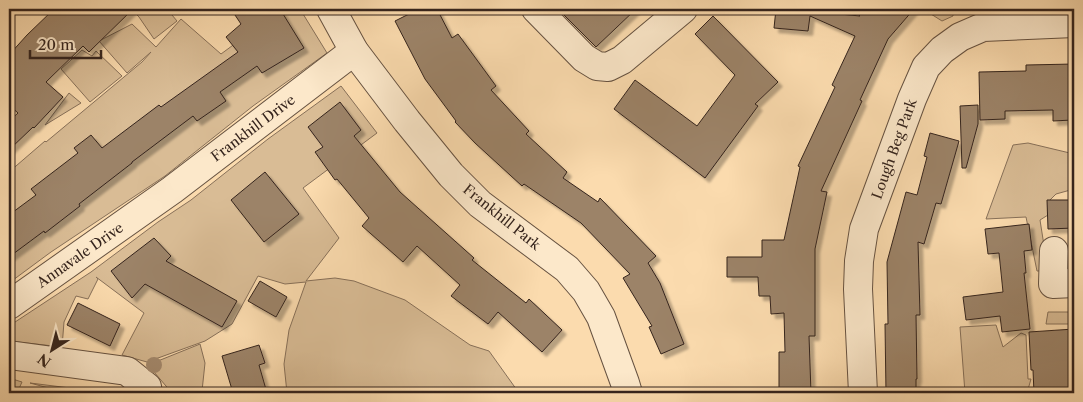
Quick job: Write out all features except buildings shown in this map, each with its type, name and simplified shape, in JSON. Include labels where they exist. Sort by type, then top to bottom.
[{"type":"street","name":"Frankhill Park","points":[[331,9],[354,51],[406,121],[451,175],[480,204],[567,269],[586,292],[601,317],[626,388]]},
{"type":"street","points":[[536,9],[584,58],[597,66],[608,67],[622,60],[683,9]]},
{"type":"street","name":"Lough Beg Park","points":[[863,393],[858,289],[859,261],[864,229],[912,99],[926,67],[942,50],[982,18],[1074,23]]},
{"type":"street","name":"Frankhill Drive","points":[[152,204],[354,51]]},
{"type":"street","name":"Annavale Drive","points":[[9,305],[152,204]]},
{"type":"street","points":[[1054,252],[1053,284],[1074,283]]},
{"type":"street","points":[[9,355],[127,371],[147,387],[148,393]]},
{"type":"shaded area","points":[[131,9],[167,9],[177,21],[154,39]]},
{"type":"shaded area","points":[[282,9],[300,9],[327,53],[253,106],[165,176],[51,252],[9,283],[9,172],[142,62],[151,52],[127,73],[99,41],[132,24],[156,47],[181,19],[221,54]]},
{"type":"shaded area","points":[[923,9],[953,9],[953,16],[942,21]]},
{"type":"shaded area","points":[[82,50],[92,56],[96,51],[122,76],[90,102],[61,69]]},
{"type":"shaded area","points":[[341,86],[377,133],[303,188],[339,238],[306,281],[335,278],[354,281],[405,300],[470,345],[489,351],[519,393],[287,393],[284,364],[289,330],[306,282],[285,284],[258,276],[232,324],[205,341],[147,362],[122,355],[144,313],[96,277],[98,279],[88,299],[76,296],[64,322],[62,347],[9,341],[9,326],[91,272],[191,200],[268,139]]},
{"type":"shaded area","points":[[69,93],[81,103],[45,125]]},
{"type":"shaded area","points":[[1028,143],[1074,154],[1074,189],[1056,194],[1048,202],[1048,215],[1040,220],[1048,271],[1037,271],[1026,217],[986,219],[1013,145]]},
{"type":"shaded area","points":[[1048,312],[1074,312],[1074,324],[1046,324]]},
{"type":"shaded area","points":[[996,325],[1003,347],[1021,333],[1026,335],[1028,379],[1031,379],[1027,393],[965,393],[960,327]]},
{"type":"shaded area","points":[[200,344],[205,363],[202,391],[200,393],[172,393],[148,365]]},
{"type":"shaded area","points":[[9,378],[22,382],[17,393],[9,393]]},
{"type":"shaded area","points":[[30,383],[102,392],[105,393],[67,393]]}]
